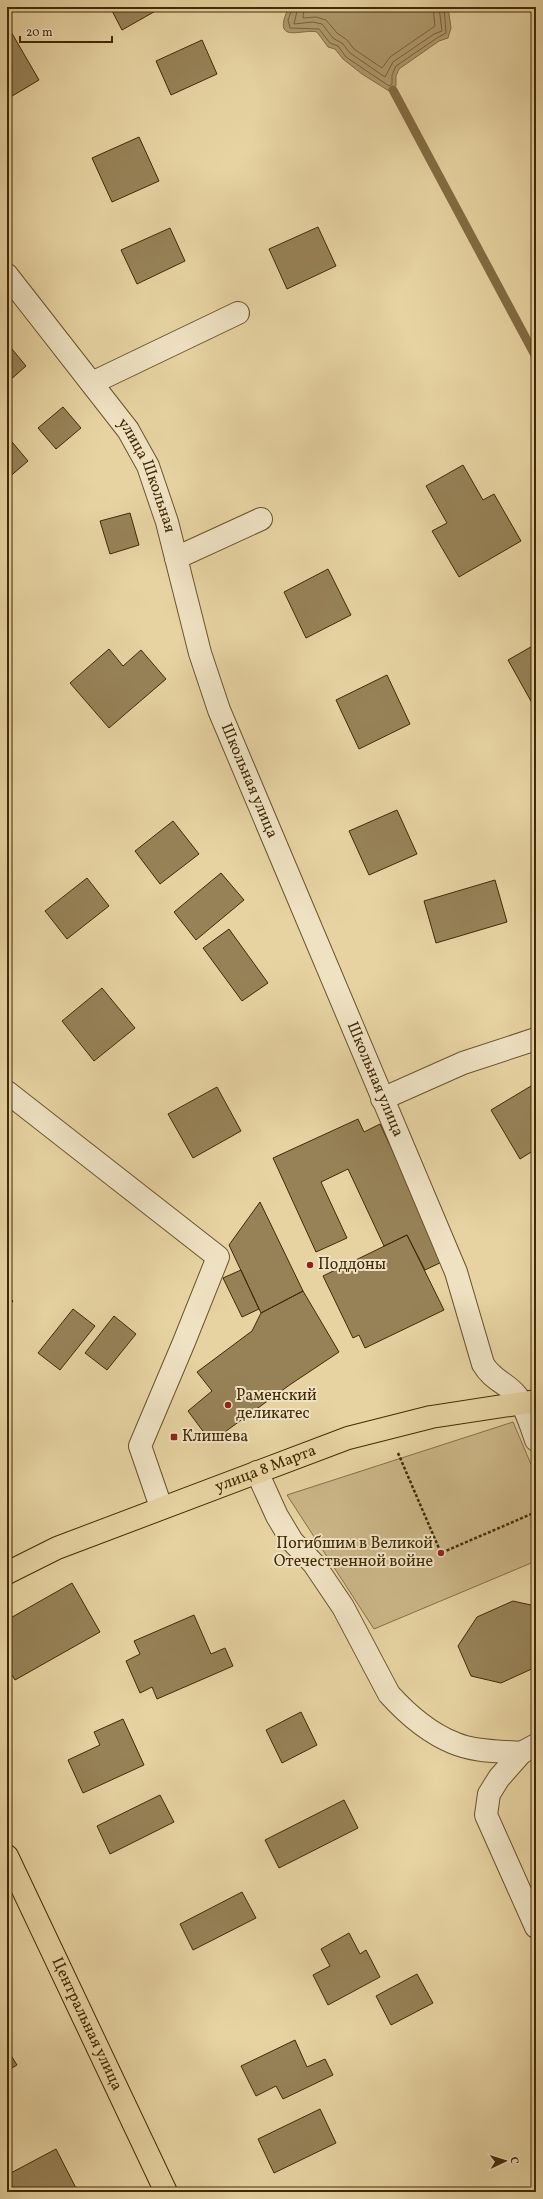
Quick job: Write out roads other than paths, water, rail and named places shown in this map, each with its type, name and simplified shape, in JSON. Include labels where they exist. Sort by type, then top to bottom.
[{"type":"main road","name":"улица 8 Марта","points":[[7,1573],[57,1548],[348,1438],[430,1417],[529,1402]]},
{"type":"main road","name":"Центральная улица","points":[[7,1856],[166,2192]]},
{"type":"street","name":"улица Школьная","points":[[7,275],[128,430],[148,466],[167,522],[200,653],[219,710]]},
{"type":"street","points":[[92,383],[238,313]]},
{"type":"street","points":[[176,558],[261,519]]},
{"type":"street","name":"Школьная улица","points":[[219,710],[456,1272],[483,1364],[492,1377],[529,1402],[536,1440]]},
{"type":"street","points":[[382,1099],[463,1063],[536,1039]]},
{"type":"street","points":[[7,1092],[218,1257],[140,1446],[161,1508]]},
{"type":"street","points":[[258,1472],[276,1516],[292,1541],[314,1564],[343,1607],[388,1694],[400,1707],[440,1736],[456,1744],[479,1750],[529,1749]]},
{"type":"street","points":[[529,1749],[499,1778],[486,1803],[486,1815],[536,1927]]},
{"type":"water","points":[[289,7],[448,7],[451,28],[448,38],[439,41],[399,69],[396,76],[396,86],[389,91],[362,74],[343,59],[335,49],[328,47],[317,32],[311,31],[291,33],[286,31],[283,27],[284,19]]},
{"type":"waterway","points":[[393,90],[536,357]]},
{"type":"place","name":"Поддоны","points":[[310,1265]]},
{"type":"place","name":"Раменский деликатес","points":[[228,1405]]},
{"type":"place","name":"Клишева","points":[[174,1437]]},
{"type":"place","name":"Погибшим в Великой Отечественной войне","points":[[441,1553]]}]
